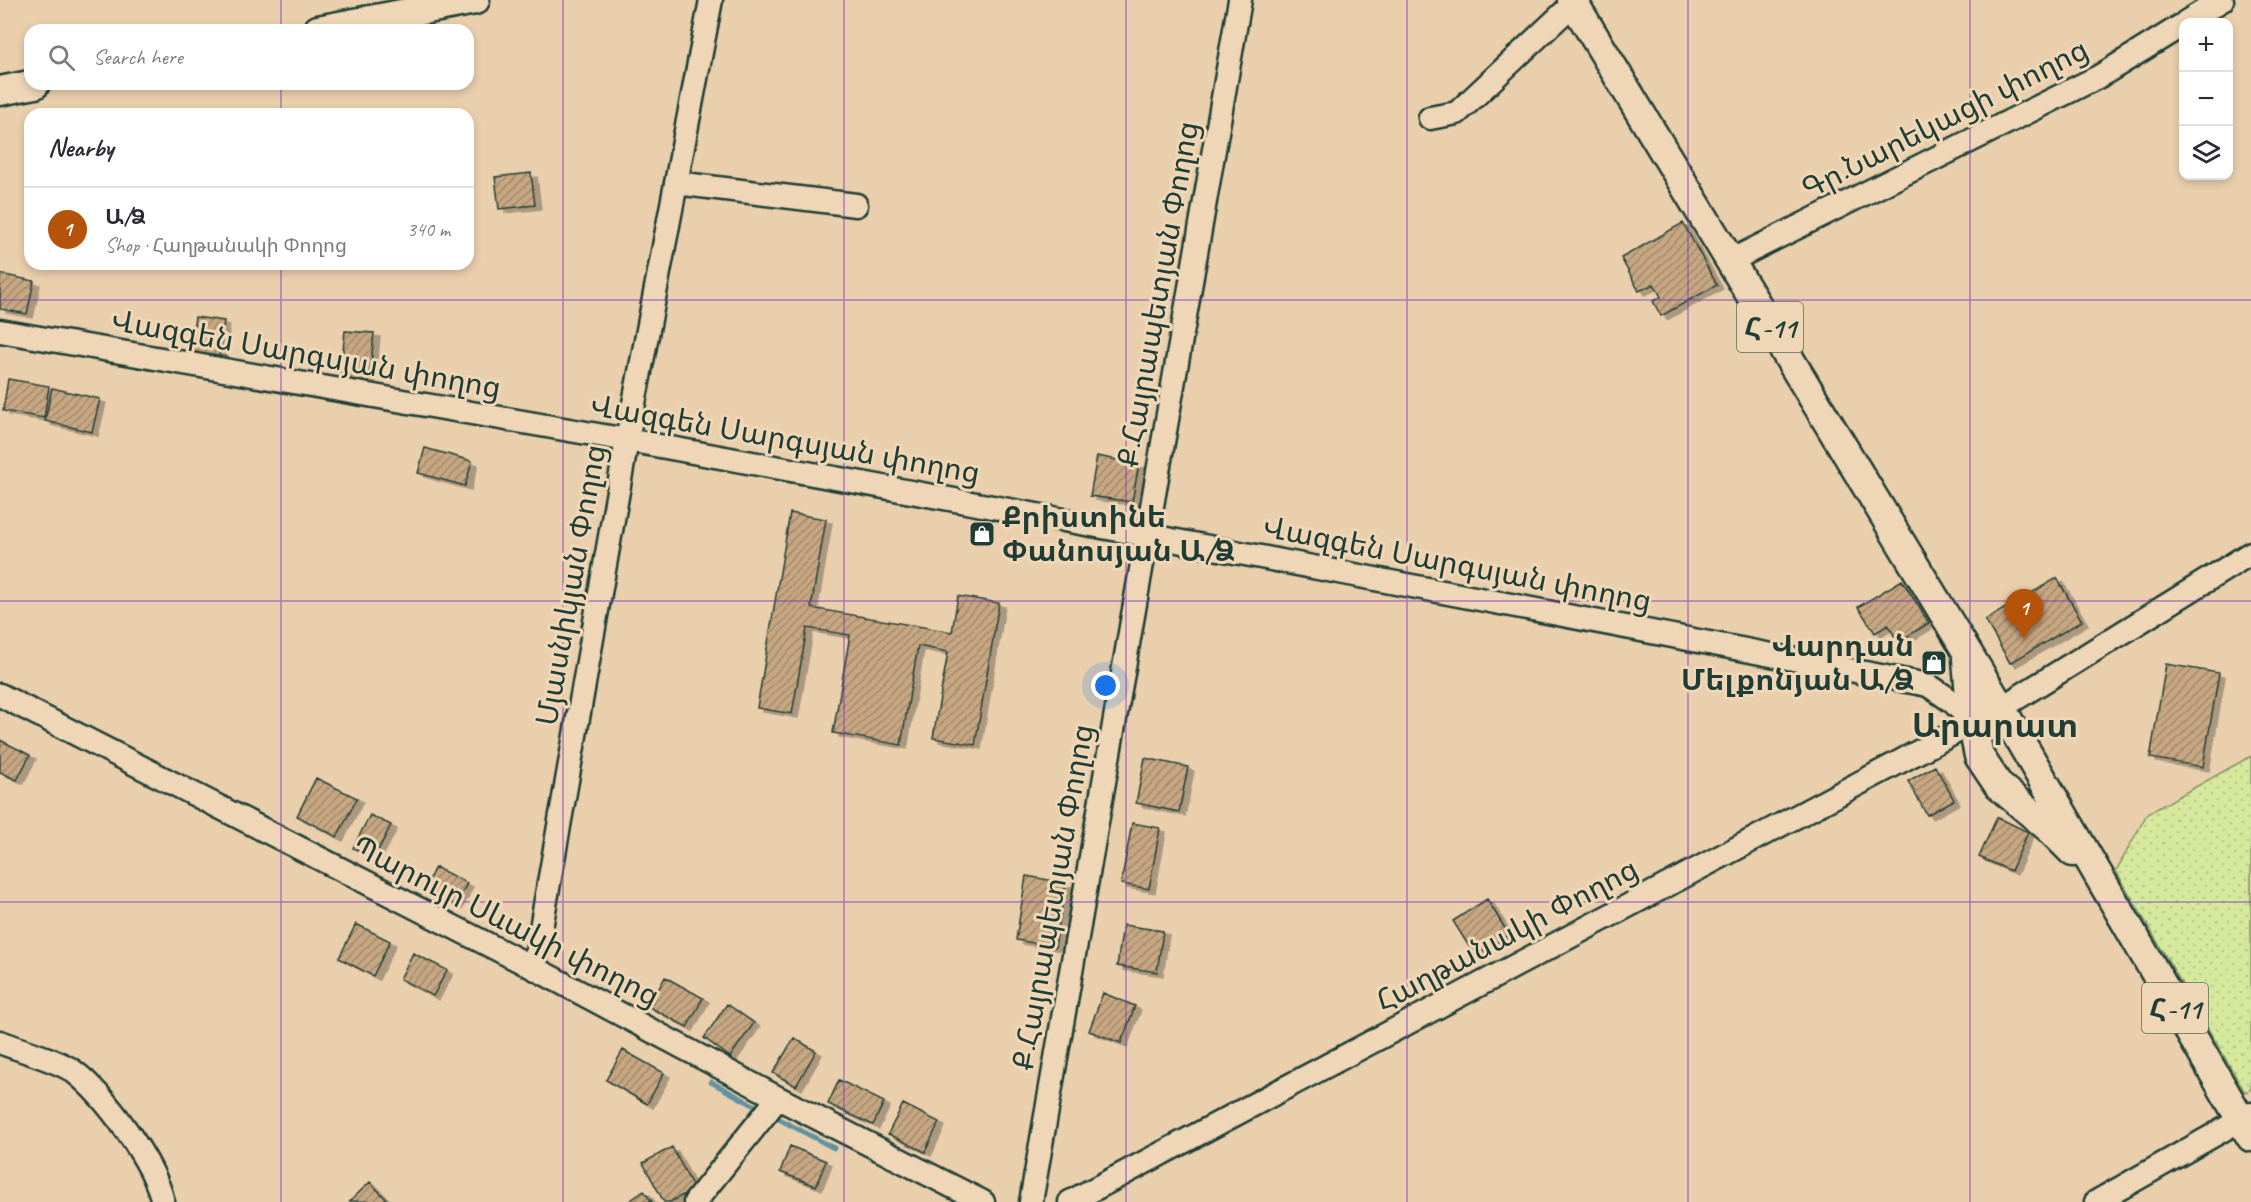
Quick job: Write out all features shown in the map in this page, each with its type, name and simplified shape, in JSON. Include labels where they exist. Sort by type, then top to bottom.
[{"type":"main road","points":[[349,24],[475,0]]},
{"type":"main road","name":"Հ-11","points":[[1573,2],[2001,708],[2100,879],[2248,1124]]},
{"type":"main road","points":[[0,91],[24,86]]},
{"type":"main road","name":"Հ-11","points":[[1967,653],[1972,722],[1979,756],[1999,786],[2050,829],[2100,879]]},
{"type":"street","name":"Մյասնիկյան Փողոց","points":[[534,968],[627,440],[711,0]]},
{"type":"street","name":"Ք.Հայրապետյան Փողոց","points":[[1031,1202],[1240,0]]},
{"type":"street","name":"Գր.Նարեկացի փողոց","points":[[2193,18],[2222,0]]},
{"type":"street","points":[[1430,118],[1456,113],[1573,2]]},
{"type":"street","name":"Գր.Նարեկացի փողոց","points":[[1730,261],[2100,76],[2179,27]]},
{"type":"street","points":[[676,183],[856,205]]},
{"type":"street","name":"Վազգեն Սարգսյան փողոց","points":[[0,331],[627,440],[1146,535],[1928,685],[1953,702],[1972,722]]},
{"type":"street","points":[[1972,722],[2001,708],[2251,553]]},
{"type":"street","name":"Պարույր Սևակի փողոց","points":[[0,695],[534,968],[777,1098],[983,1202]]},
{"type":"street","name":"Հաղթանակի Փողոց","points":[[1070,1202],[1972,722]]},
{"type":"street","points":[[0,1042],[71,1070],[105,1102],[140,1150],[163,1202]]},
{"type":"street","points":[[695,1202],[777,1098]]},
{"type":"street","points":[[2096,1202],[2248,1124]]},
{"type":"green space","points":[[2251,756],[2251,1089],[2245,1092],[2116,871],[2147,814]]},
{"type":"building","points":[[531,173],[535,205],[499,209],[495,177]]},
{"type":"building","points":[[1683,223],[1717,285],[1661,316],[1653,301],[1661,297],[1654,284],[1639,291],[1621,258]]},
{"type":"building","points":[[0,274],[34,281],[27,314],[0,309]]},
{"type":"building","points":[[195,317],[224,321],[219,357],[190,352]]},
{"type":"building","points":[[345,331],[374,333],[369,384],[340,381]]},
{"type":"building","points":[[8,379],[49,386],[44,418],[3,411]]},
{"type":"building","points":[[52,388],[100,399],[92,432],[45,421]]},
{"type":"building","points":[[425,448],[472,461],[465,486],[418,473]]},
{"type":"building","points":[[1097,456],[1139,464],[1132,502],[1090,496]]},
{"type":"building","points":[[790,513],[826,519],[811,608],[952,632],[958,596],[999,603],[975,745],[933,738],[948,652],[918,646],[901,745],[833,733],[850,635],[807,628],[792,714],[757,708]]},
{"type":"building","points":[[2057,578],[2082,621],[2010,663],[1985,620]]},
{"type":"building","points":[[1902,580],[1929,623],[1898,642],[1888,625],[1875,633],[1858,607]]},
{"type":"building","points":[[2166,664],[2219,673],[2203,767],[2150,758]]},
{"type":"building","points":[[0,740],[30,755],[17,780],[0,772]]},
{"type":"building","points":[[1145,758],[1188,767],[1179,812],[1136,803]]},
{"type":"building","points":[[1935,766],[1954,800],[1927,815],[1908,781]]},
{"type":"building","points":[[316,778],[357,798],[337,837],[297,816]]},
{"type":"building","points":[[370,815],[391,825],[374,858],[353,848]]},
{"type":"building","points":[[1997,817],[2028,832],[2011,871],[1979,857]]},
{"type":"building","points":[[1132,823],[1160,828],[1149,889],[1121,884]]},
{"type":"building","points":[[435,867],[467,883],[456,905],[424,890]]},
{"type":"building","points":[[1026,876],[1066,883],[1055,947],[1016,940]]},
{"type":"building","points":[[1487,899],[1509,935],[1475,956],[1453,921]]},
{"type":"building","points":[[356,924],[390,941],[373,976],[339,958]]},
{"type":"building","points":[[1123,925],[1163,931],[1157,972],[1117,966]]},
{"type":"building","points":[[413,953],[447,970],[433,996],[400,979]]},
{"type":"building","points":[[665,977],[703,998],[687,1027],[649,1007]]},
{"type":"building","points":[[1103,993],[1135,1006],[1121,1043],[1089,1031]]},
{"type":"building","points":[[727,1004],[754,1023],[730,1057],[704,1038]]},
{"type":"building","points":[[794,1038],[816,1051],[796,1086],[773,1073]]},
{"type":"building","points":[[623,1050],[664,1073],[647,1104],[606,1080]]},
{"type":"building","points":[[839,1080],[884,1102],[873,1125],[828,1104]]},
{"type":"building","points":[[903,1104],[939,1122],[925,1152],[888,1134]]},
{"type":"building","points":[[790,1146],[826,1161],[816,1186],[780,1172]]},
{"type":"building","points":[[672,1147],[694,1189],[670,1202],[664,1202],[643,1163]]},
{"type":"building","points":[[370,1182],[389,1202],[350,1201]]},
{"type":"building","points":[[644,1191],[652,1202],[628,1202]]},
{"type":"waterway","points":[[711,1082],[759,1108]]},
{"type":"waterway","points":[[775,1117],[834,1148]]},
{"type":"place","name":"Քրիստինե Փանոսյան Ա/Ձ","points":[[982,534]]},
{"type":"place","name":"Ա/Ձ","points":[[2024,639]]},
{"type":"place","name":"Վարդան Մելքոնյան Ա/Ձ","points":[[1934,663]]},
{"type":"district","name":"Արարատ","points":[[1995,726]]}]
